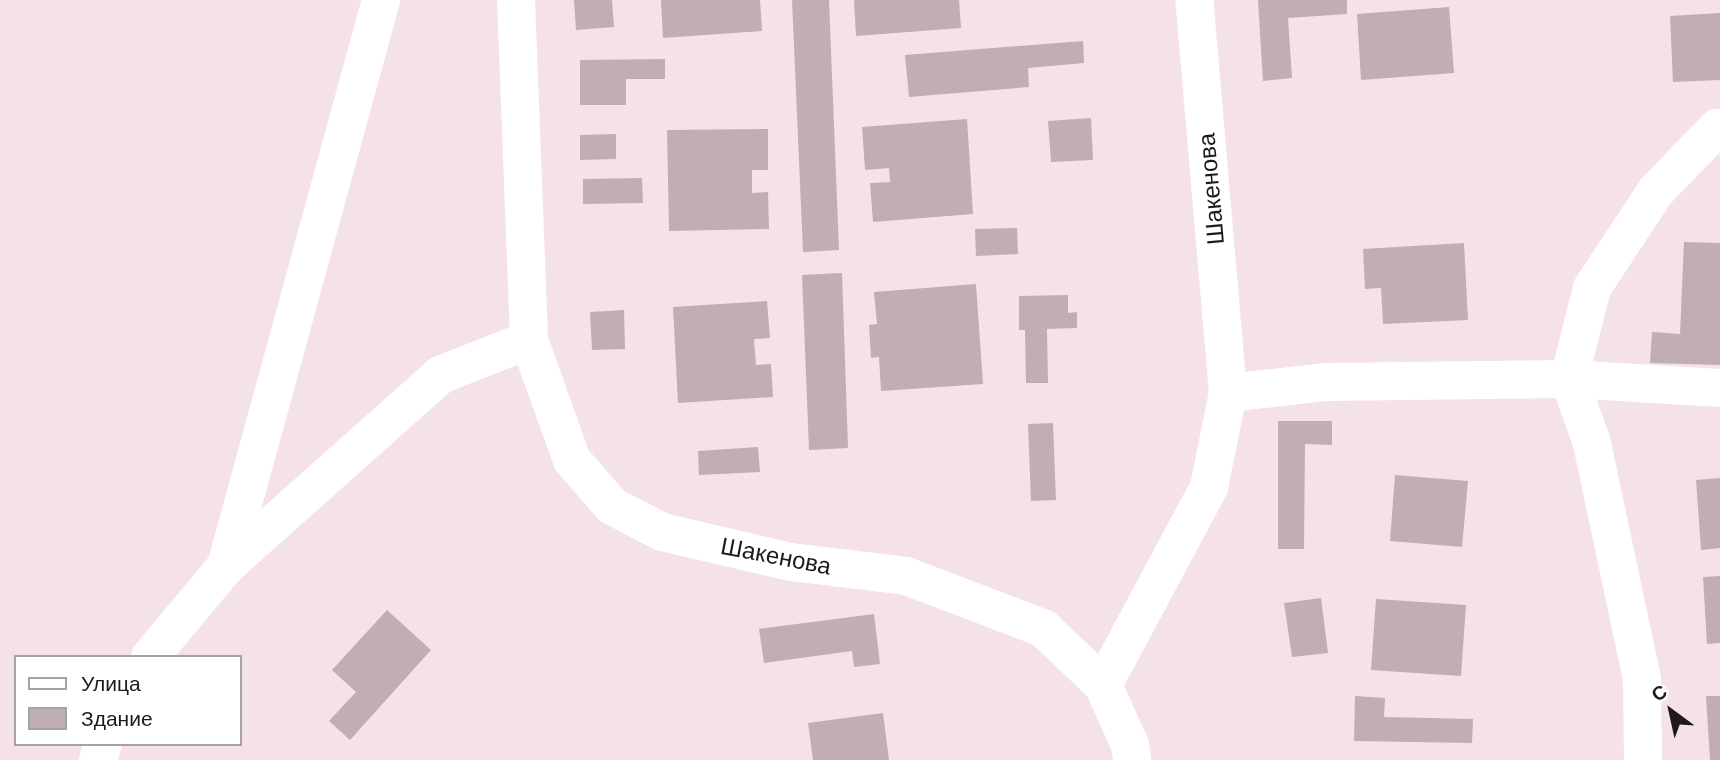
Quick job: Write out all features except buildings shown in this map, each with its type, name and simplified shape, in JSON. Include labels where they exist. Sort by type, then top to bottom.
[{"type":"street","points":[[226,566],[381,0]]},
{"type":"street","name":"Шакенова","points":[[516,0],[529,340],[572,460],[612,506],[662,532],[791,562],[906,576],[1043,628],[1102,685],[1130,745],[1132,760]]},
{"type":"street","name":"Шакенова","points":[[1102,685],[1209,487],[1228,393],[1194,0]]},
{"type":"street","points":[[1643,760],[1643,679],[1591,440],[1569,379],[1592,288],[1657,191],[1717,128]]},
{"type":"street","points":[[152,655],[226,566],[440,375],[529,340]]},
{"type":"street","points":[[1228,393],[1326,382],[1569,379],[1720,388]]}]
